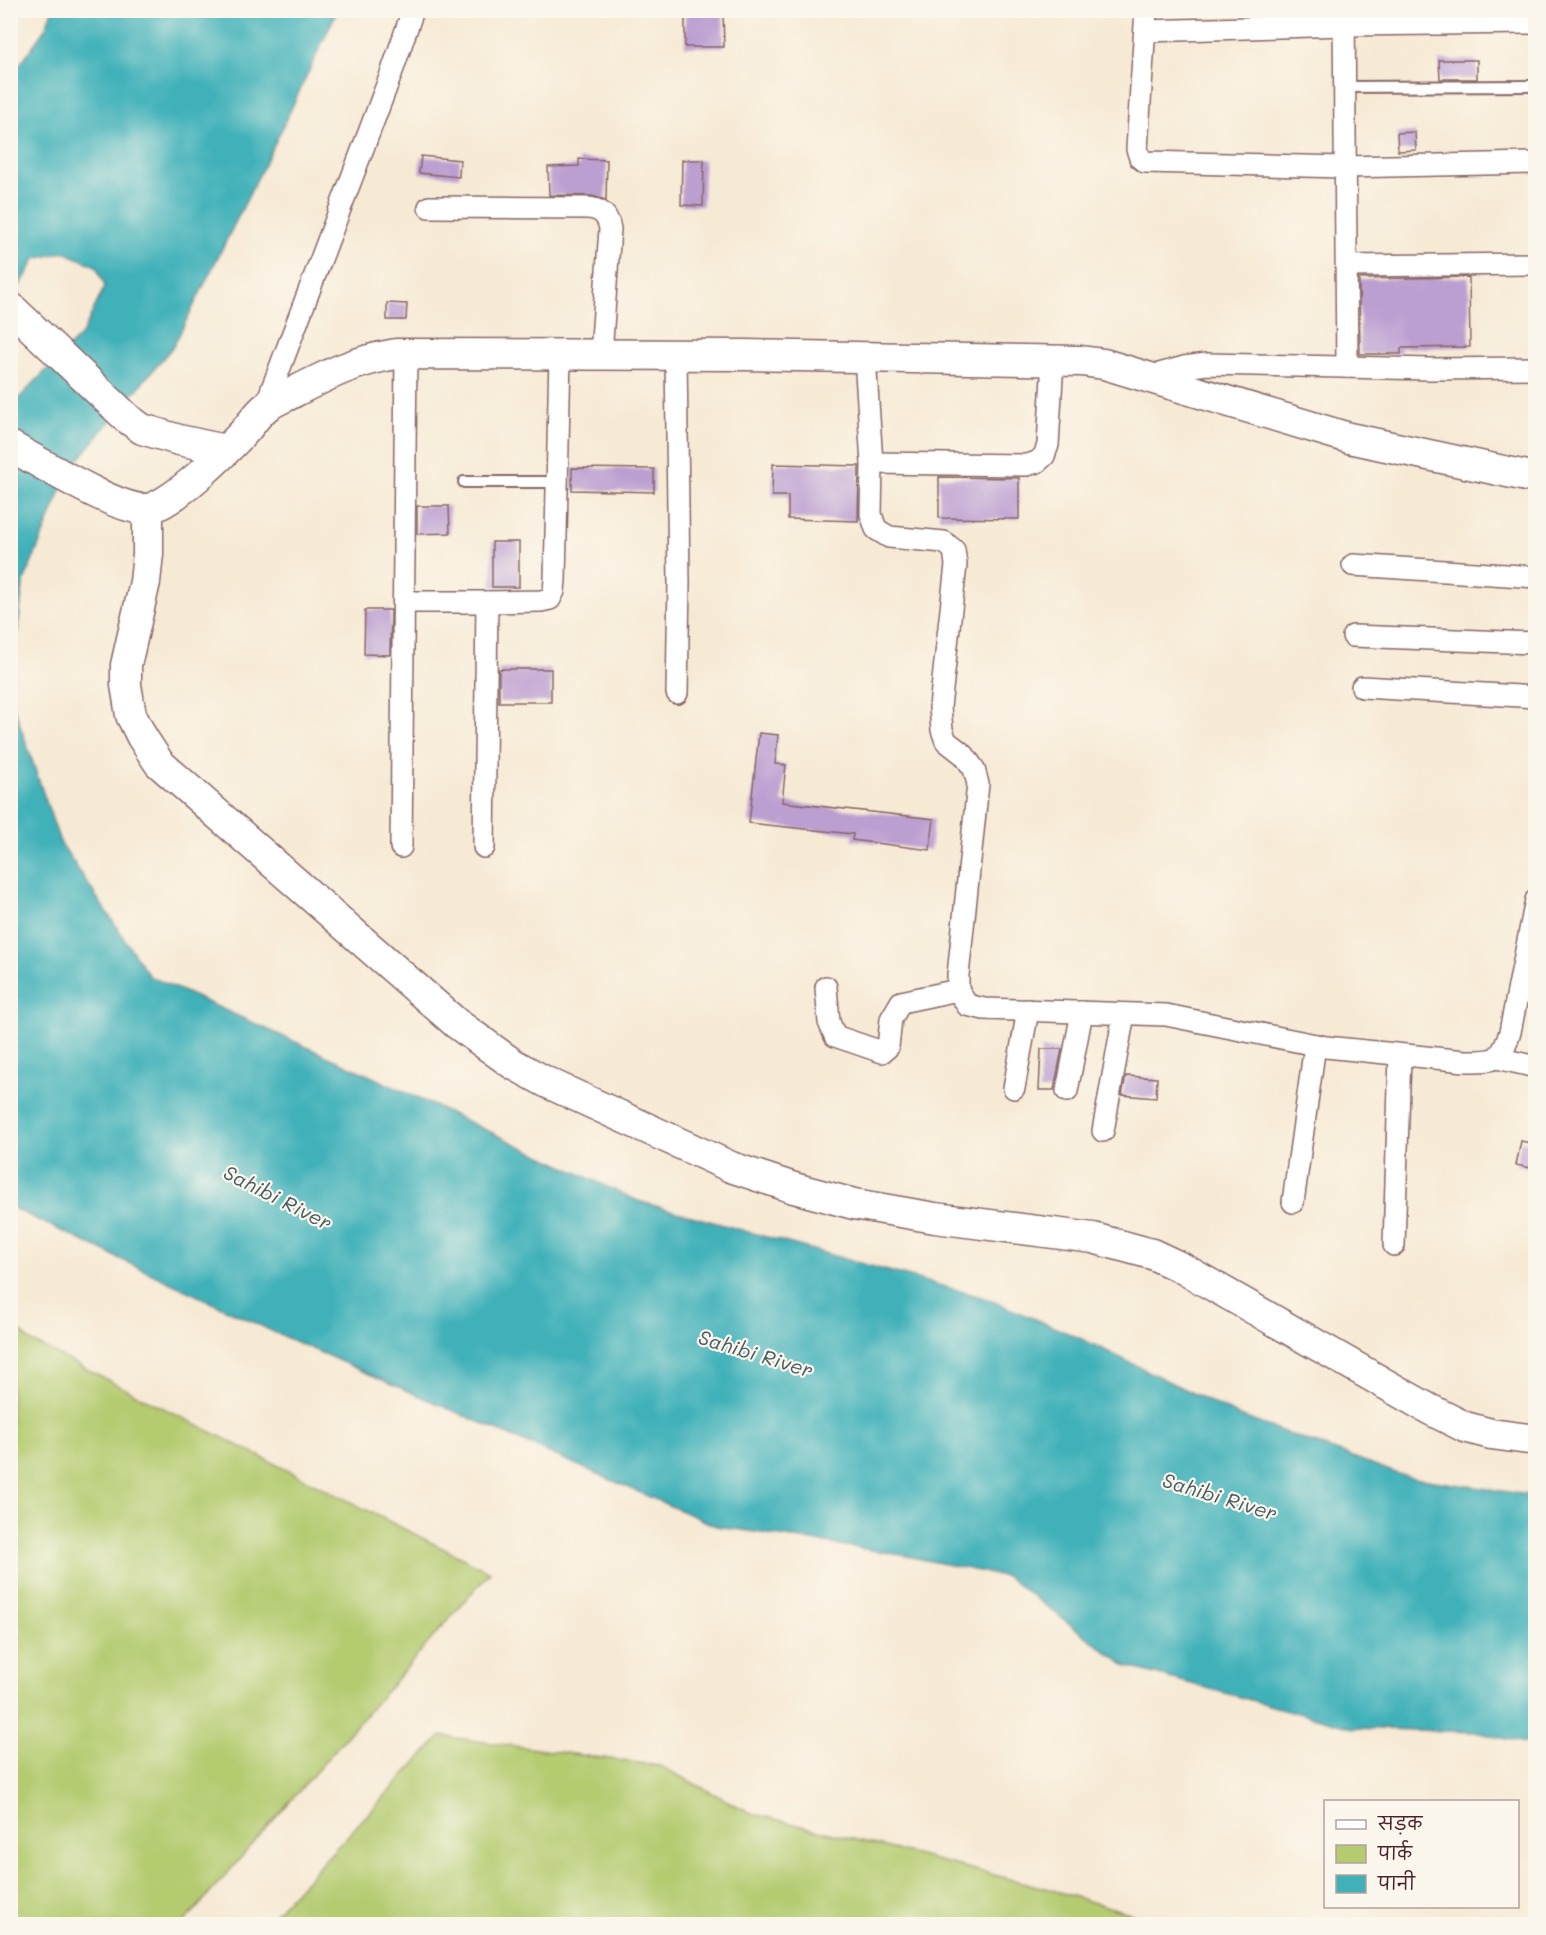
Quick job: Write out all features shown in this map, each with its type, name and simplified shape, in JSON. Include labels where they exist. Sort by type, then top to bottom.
[{"type":"street","points":[[265,407],[390,77],[413,10]]},
{"type":"street","points":[[1344,18],[1347,367]]},
{"type":"street","points":[[1536,23],[1344,18],[1146,21],[1137,149],[1140,158],[1145,162],[1344,167],[1536,163]]},
{"type":"street","points":[[429,207],[594,208],[604,214],[609,220],[610,229],[601,354]]},
{"type":"street","points":[[1347,266],[1536,264]]},
{"type":"street","points":[[13,310],[127,418],[142,429],[225,450]]},
{"type":"street","points":[[401,847],[406,354]]},
{"type":"street","points":[[10,446],[100,494],[135,508],[148,509],[162,504],[173,496],[225,450],[265,407],[340,368],[373,358],[406,354],[676,354],[1053,360],[1104,364],[1349,438],[1536,478]]},
{"type":"street","points":[[405,602],[541,601],[550,599],[554,591],[555,580],[560,354]]},
{"type":"street","points":[[676,354],[679,583],[677,693]]},
{"type":"street","points":[[865,357],[872,463],[871,514],[876,530],[889,537],[944,542],[954,550],[956,565],[940,707],[942,730],[946,741],[964,755],[975,769],[978,784],[958,990],[967,1005],[984,1009],[1166,1015],[1315,1045],[1465,1061],[1497,1058],[1536,1067]]},
{"type":"street","points":[[872,463],[1027,465],[1037,462],[1044,456],[1050,435],[1053,360]]},
{"type":"street","points":[[1146,377],[1184,367],[1207,364],[1536,368]]},
{"type":"street","points":[[148,509],[148,554],[145,582],[126,665],[126,685],[131,715],[142,738],[159,763],[283,872],[456,1023],[513,1064],[546,1083],[731,1167],[794,1188],[854,1204],[935,1218],[1093,1238],[1152,1254],[1182,1268],[1465,1427],[1491,1434],[1536,1440]]},
{"type":"street","points":[[1353,565],[1536,577]]},
{"type":"street","points":[[484,847],[487,602]]},
{"type":"street","points":[[1353,636],[1536,643]]},
{"type":"street","points":[[1362,687],[1536,697]]},
{"type":"street","points":[[1497,1058],[1504,1051],[1510,1032],[1536,900]]},
{"type":"street","points":[[825,987],[829,1022],[835,1036],[882,1053],[888,1047],[891,1019],[901,1002],[958,990]]},
{"type":"street","points":[[1014,1088],[1029,1010]]},
{"type":"street","points":[[1067,1091],[1082,1012]]},
{"type":"street","points":[[1102,1131],[1124,1014]]},
{"type":"street","points":[[1293,1202],[1315,1045]]},
{"type":"street","points":[[1394,1245],[1400,1054]]},
{"type":"lane","points":[[1344,87],[1536,86]]},
{"type":"lane","points":[[464,482],[557,482]]},
{"type":"green space","points":[[11,1321],[30,1341],[490,1572],[183,1924],[11,1924]]},
{"type":"green space","points":[[441,1736],[660,1766],[751,1813],[1045,1888],[1166,1924],[265,1924]]},
{"type":"water","points":[[52,11],[337,11],[277,139],[174,345],[69,471],[23,584],[11,695],[11,403],[19,398],[82,334],[105,286],[96,266],[64,252],[35,259],[22,283],[11,292],[11,77],[45,29]]},
{"type":"water","name":"Sahibi River","points":[[10,696],[60,842],[149,976],[638,1201],[985,1298],[1084,1340],[1237,1415],[1407,1477],[1535,1496],[1535,1745],[1475,1732],[1353,1728],[1126,1666],[1007,1577],[897,1554],[716,1526],[278,1334],[11,1207]]},
{"type":"building","points":[[685,10],[723,10],[724,47],[685,47]]},
{"type":"building","points":[[1439,60],[1477,60],[1477,79],[1440,79]]},
{"type":"building","points":[[1415,132],[1416,150],[1398,151],[1397,133]]},
{"type":"building","points":[[421,156],[460,160],[459,177],[419,173]]},
{"type":"building","points":[[579,159],[607,160],[606,200],[592,196],[549,195],[548,167],[579,166]]},
{"type":"building","points":[[682,160],[704,160],[703,206],[681,205]]},
{"type":"building","points":[[1469,277],[1470,347],[1401,348],[1401,354],[1360,354],[1359,279]]},
{"type":"building","points":[[387,303],[407,304],[406,320],[387,320]]},
{"type":"building","points":[[773,464],[859,466],[858,521],[788,519],[788,496],[772,496]]},
{"type":"building","points":[[572,468],[654,469],[654,492],[572,490]]},
{"type":"building","points":[[939,477],[1019,478],[1019,519],[939,518]]},
{"type":"building","points":[[417,506],[449,506],[450,533],[417,534]]},
{"type":"building","points":[[492,542],[519,542],[519,587],[492,587]]},
{"type":"building","points":[[365,610],[391,610],[390,655],[364,654]]},
{"type":"building","points":[[499,669],[551,669],[551,702],[499,702]]},
{"type":"building","points":[[759,733],[778,735],[775,764],[786,765],[782,802],[934,819],[930,850],[852,840],[853,834],[749,823]]},
{"type":"building","points":[[1041,1049],[1062,1049],[1054,1090],[1039,1090]]},
{"type":"building","points":[[1126,1076],[1157,1078],[1156,1098],[1122,1095]]},
{"type":"building","points":[[1521,1141],[1536,1144],[1536,1169],[1516,1165]]}]
